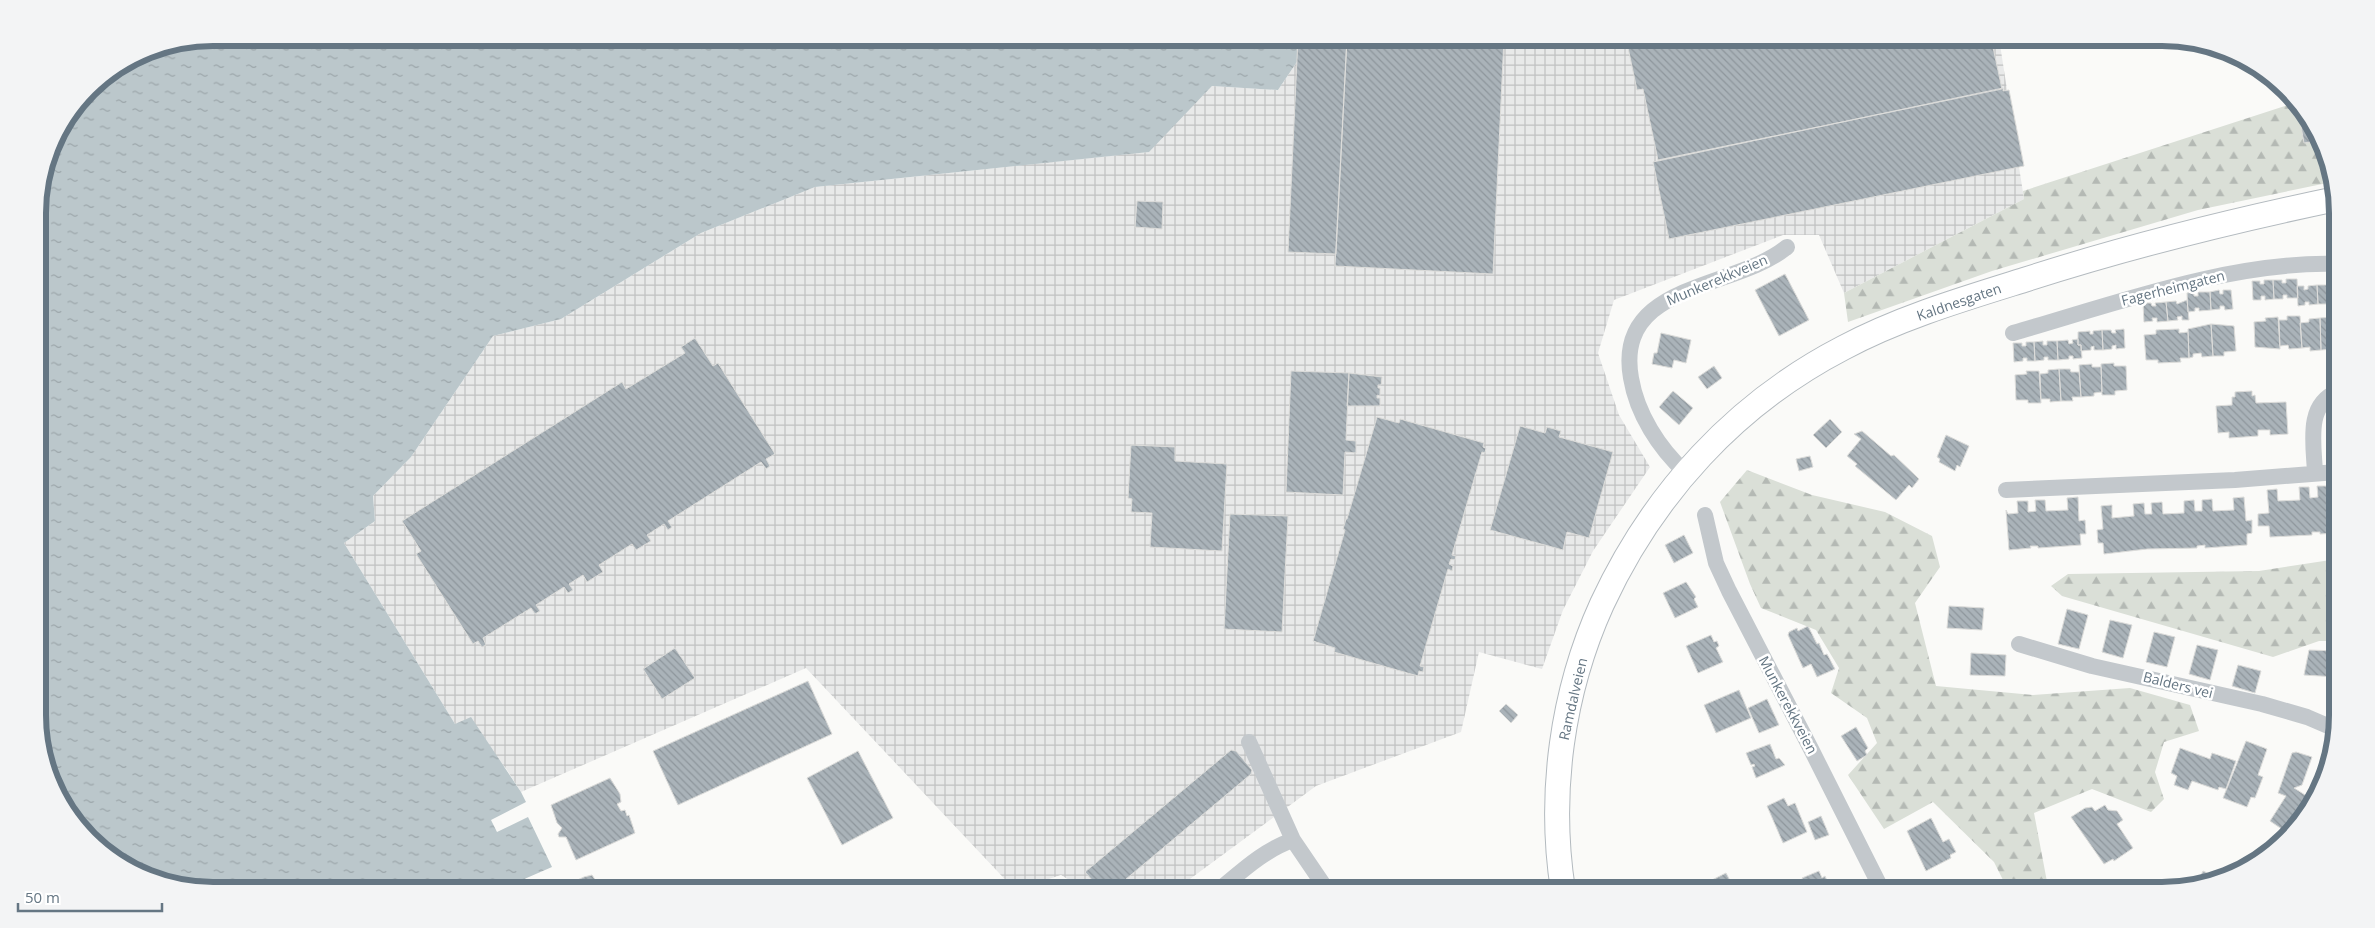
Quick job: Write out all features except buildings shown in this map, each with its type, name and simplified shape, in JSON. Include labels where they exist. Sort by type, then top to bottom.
[{"type":"main road","name":"Kaldnesgaten","points":[[1647,522],[1686,472],[1724,431],[1766,396],[1801,371],[1867,336],[1958,301],[2072,264],[2184,234],[2328,201]]},
{"type":"main road","name":"Ramdalveien","points":[[1562,881],[1557,811],[1561,750],[1571,695],[1593,624],[1616,575],[1647,522]]},
{"type":"street","name":"Munkerekkveien","points":[[1686,472],[1662,448],[1633,391],[1628,362],[1629,346],[1636,330],[1646,316],[1660,304],[1754,265],[1787,248]]},
{"type":"street","name":"Fagerheimgaten","points":[[2013,333],[2132,298],[2239,272],[2260,268],[2329,264]]},
{"type":"street","points":[[2315,473],[2315,412],[2324,399],[2329,396]]},
{"type":"street","points":[[2006,490],[2251,479],[2329,472]]},
{"type":"street","name":"Munkerekkveien","points":[[1705,515],[1716,563],[1729,591],[1812,749],[1878,881]]},
{"type":"street","name":"Balders vei","points":[[2019,644],[2092,666],[2262,704],[2307,717],[2328,727]]},
{"type":"street","points":[[1249,742],[1293,840],[1321,881]]},
{"type":"street","points":[[1229,881],[1278,845],[1293,840]]},
{"type":"shaded area","points":[[1308,46],[2000,46],[2024,199],[1844,293],[1819,235],[1783,235],[1614,300],[1598,353],[1619,415],[1650,467],[1593,551],[1563,610],[1542,669],[1479,652],[1461,732],[1316,786],[1187,882],[1071,882],[1061,875],[1041,882],[1007,882],[806,668],[521,792],[505,767],[455,724],[344,543],[375,521],[373,496],[411,457],[493,336],[561,319],[701,233],[815,187],[1148,152],[1212,86],[1278,90]]},
{"type":"green space","points":[[2288,105],[2306,130],[2316,149],[2325,183],[2198,210],[1992,271],[1848,322],[1844,293],[2024,199],[2023,191]]},
{"type":"green space","points":[[1747,470],[1812,495],[1885,512],[1932,536],[1940,567],[1915,603],[1936,686],[2033,695],[2130,688],[2190,705],[2199,731],[2164,742],[2155,772],[2164,799],[2151,812],[2092,789],[2034,813],[2047,881],[2004,881],[1994,862],[1933,802],[1884,829],[1848,775],[1877,743],[1867,718],[1831,693],[1839,668],[1816,630],[1761,608],[1750,584],[1720,502]]},
{"type":"green space","points":[[2329,560],[2329,641],[2319,641],[2273,657],[2062,596],[2051,586],[2068,574],[2259,571]]},
{"type":"water","points":[[213,46],[1308,46],[1278,90],[1212,86],[1149,152],[815,187],[701,233],[561,319],[493,336],[411,457],[373,496],[375,521],[344,543],[455,724],[471,717],[521,792],[526,802],[491,820],[497,832],[528,817],[552,867],[522,880],[523,882],[213,882],[170,876],[139,865],[103,840],[88,825],[63,789],[49,747],[46,715],[47,202],[52,170],[63,139],[74,121],[95,95],[121,74],[139,63],[170,52]]}]
